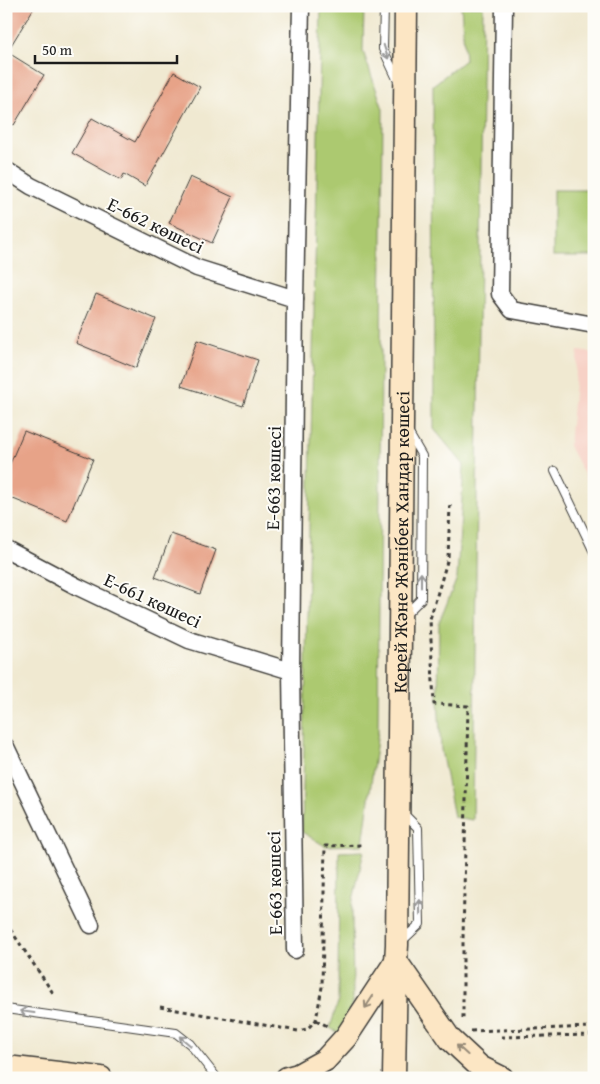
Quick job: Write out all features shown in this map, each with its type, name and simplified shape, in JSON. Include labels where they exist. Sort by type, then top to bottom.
[{"type":"main road","name":"Керей Және Жәнібек Хандар көшесі","points":[[394,1078],[406,6]]},
{"type":"main road","points":[[287,1078],[298,1075],[325,1060],[346,1037],[396,953],[450,1039],[480,1066],[502,1078]]},
{"type":"main road","points":[[6,1067],[101,1078]]},
{"type":"street","name":"Е-663 көшесі","points":[[295,950],[291,671],[295,298],[301,6]]},
{"type":"street","points":[[504,6],[500,294],[512,310],[594,325]]},
{"type":"street","name":"Е-662 көшесі","points":[[6,170],[31,186],[197,268],[295,298]]},
{"type":"street","name":"Е-661 көшесі","points":[[6,549],[78,587],[189,640],[291,671]]},
{"type":"street","points":[[6,747],[92,925]]},
{"type":"lane","points":[[384,6],[383,49],[405,94]]},
{"type":"lane","points":[[555,471],[594,552]]},
{"type":"lane","points":[[6,1009],[176,1033],[190,1044],[217,1078]]},
{"type":"path","points":[[450,505],[448,558],[430,619],[434,704],[468,706],[463,1022]]},
{"type":"path","points":[[160,1006],[298,1031],[307,1029],[316,1020],[322,987],[325,846],[363,845]]},
{"type":"path","points":[[6,923],[55,996]]},
{"type":"path","points":[[463,1031],[594,1027]]},
{"type":"path","points":[[501,1037],[594,1035]]},
{"type":"shaded area","points":[[578,351],[594,353],[594,493],[569,446]]},
{"type":"green space","points":[[321,6],[364,6],[363,51],[383,109],[378,731],[363,845],[325,846],[302,832]]},
{"type":"green space","points":[[461,6],[483,6],[473,820],[454,817],[441,750],[438,699],[439,623],[457,578],[464,465],[434,429],[433,85],[465,60]]},
{"type":"green space","points":[[553,190],[594,190],[594,256],[553,256]]},
{"type":"green space","points":[[364,851],[352,905],[353,999],[349,1017],[340,1034],[330,1028],[338,1002],[339,852]]},
{"type":"building","points":[[6,6],[35,6],[7,52],[44,75],[14,125],[6,121]]},
{"type":"building","points":[[174,72],[200,87],[145,186],[124,174],[121,180],[72,153],[92,118],[135,142]]},
{"type":"building","points":[[190,177],[233,197],[212,243],[169,223]]},
{"type":"building","points":[[96,294],[156,319],[136,368],[76,343]]},
{"type":"building","points":[[197,340],[258,360],[243,406],[181,386]]},
{"type":"building","points":[[24,431],[93,459],[67,521],[6,496],[6,473]]},
{"type":"building","points":[[171,534],[216,550],[200,594],[155,577]]}]
